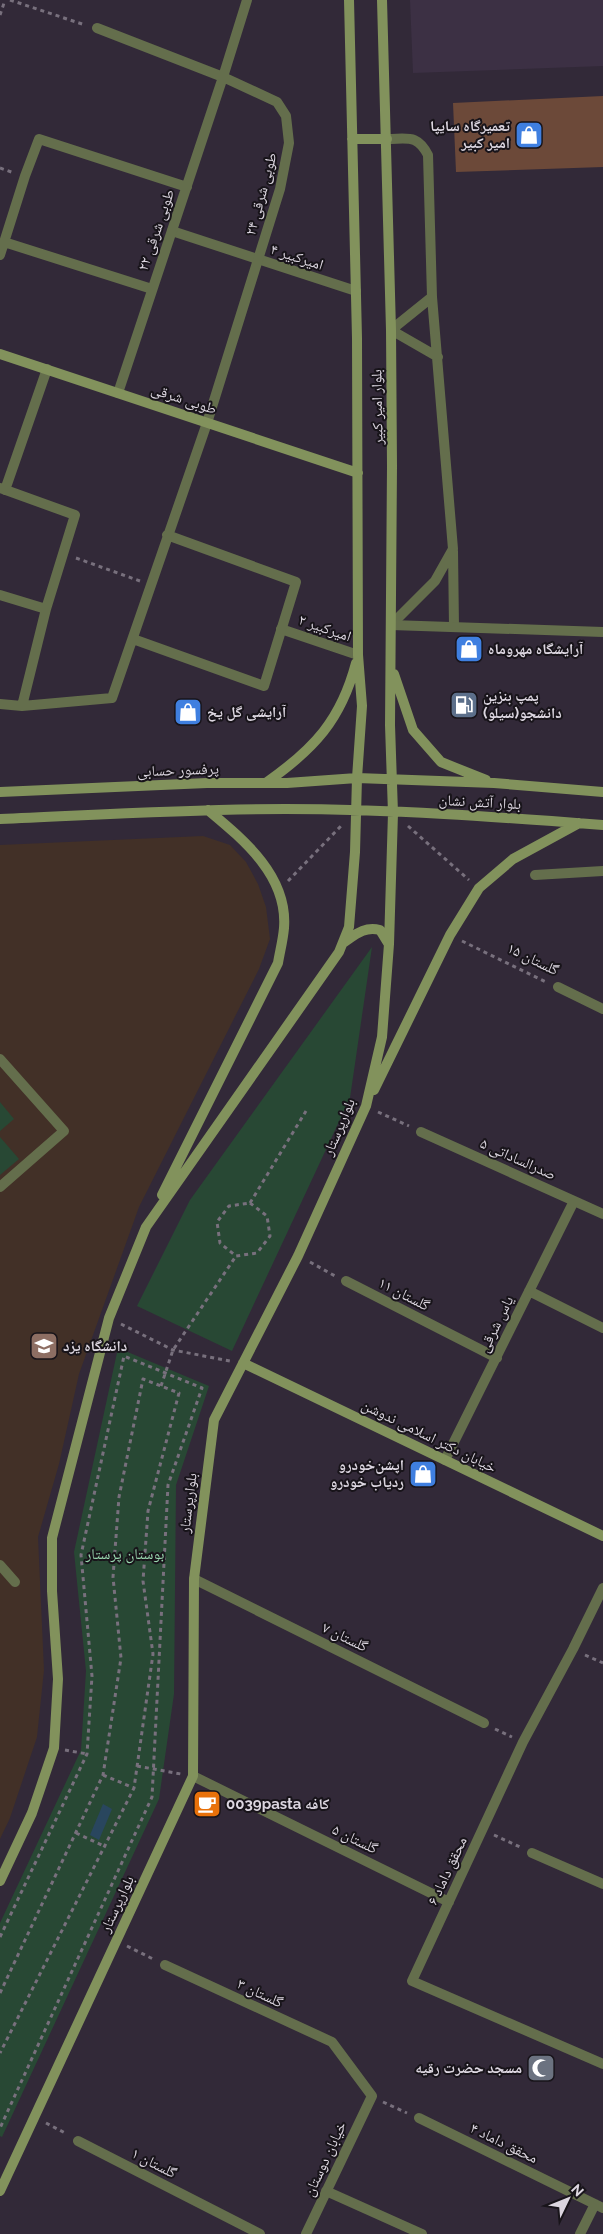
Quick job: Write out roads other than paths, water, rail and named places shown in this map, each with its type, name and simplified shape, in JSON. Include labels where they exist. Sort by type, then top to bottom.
[{"type":"main road","name":"بلوار امیر کبیر","points":[[349,0],[356,292],[358,655],[362,706],[355,811]]},
{"type":"main road","name":"بلوار امیر کبیر","points":[[382,0],[391,330],[391,779],[393,813]]},
{"type":"main road","points":[[352,139],[386,139]]},
{"type":"main road","name":"طوبی شرقی","points":[[0,354],[358,473]]},
{"type":"main road","points":[[266,782],[292,765],[335,718],[349,689],[358,655]]},
{"type":"main road","points":[[392,666],[413,730],[441,762],[494,783]]},
{"type":"main road","name":"بلوار آتش نشان","points":[[357,778],[494,783],[603,792]]},
{"type":"main road","name":"پرفسور حسابی","points":[[0,792],[357,778]]},
{"type":"main road","points":[[0,1881],[32,1814],[54,1748],[58,1679],[52,1592],[52,1538],[109,1318],[146,1227],[278,963],[284,927],[279,890],[260,858],[235,832],[208,810]]},
{"type":"main road","points":[[0,819],[208,810],[355,811],[352,899],[349,926],[338,952],[146,1227]]},
{"type":"main road","name":"بلوار آتش نشان","points":[[355,811],[492,816],[603,826]]},
{"type":"main road","name":"بلوارپرستار","points":[[0,2191],[193,1776],[194,1579],[214,1420],[298,1256],[366,1106],[382,1037],[389,944],[393,813]]},
{"type":"main road","points":[[366,1106],[450,935],[479,888],[513,859],[578,823]]},
{"type":"main road","points":[[342,944],[365,929],[374,928],[380,930],[389,944]]},
{"type":"main road","name":"خيابان دکتر اسلامی ندوشن","points":[[243,1363],[603,1536]]},
{"type":"street","name":"طوبی شرقی ۲۲","points":[[118,393],[247,0]]},
{"type":"street","name":"طوبی شرقی ۲۴","points":[[22,706],[112,698],[207,423],[280,189],[289,144],[286,116],[277,102],[223,77],[97,28]]},
{"type":"street","points":[[0,255],[24,176],[39,139],[187,187]]},
{"type":"street","points":[[386,139],[415,139],[422,144],[428,155],[432,298],[453,549],[454,627]]},
{"type":"street","name":"امیرکبیر ۴","points":[[172,231],[356,292]]},
{"type":"street","points":[[4,242],[152,290]]},
{"type":"street","points":[[432,298],[391,330],[438,357]]},
{"type":"street","points":[[0,704],[22,706],[46,609],[75,515],[3,490],[47,369]]},
{"type":"street","points":[[133,639],[264,686],[296,582],[167,536]]},
{"type":"street","points":[[391,625],[436,580],[453,549]]},
{"type":"street","points":[[0,595],[46,609]]},
{"type":"street","points":[[391,625],[603,632]]},
{"type":"street","name":"امیرکبیر ۲","points":[[281,629],[358,655]]},
{"type":"street","points":[[535,875],[603,871]]},
{"type":"street","name":"گلستان ۱۵","points":[[558,987],[603,1009]]},
{"type":"street","points":[[0,1059],[64,1131],[0,1187]]},
{"type":"street","name":"صدرالساداتی ۵","points":[[421,1132],[603,1214]]},
{"type":"street","name":"یاس شرقی","points":[[445,1460],[574,1201]]},
{"type":"street","name":"گلستان ۱۱","points":[[346,1281],[497,1358]]},
{"type":"street","points":[[529,1291],[603,1328]]},
{"type":"street","points":[[0,1565],[14,1582]]},
{"type":"street","name":"گلستان ۷","points":[[194,1579],[484,1723]]},
{"type":"street","name":"محقق داماد ۶","points":[[603,1588],[523,1742],[412,1981],[603,2064]]},
{"type":"street","name":"گلستان ۵","points":[[193,1776],[449,1902]]},
{"type":"street","points":[[532,1853],[603,1884]]},
{"type":"street","name":"گلستان ۳","points":[[165,1964],[332,2042],[372,2096]]},
{"type":"street","name":"خیابان دوستان","points":[[306,2234],[372,2096]]},
{"type":"street","name":"محقق داماد ۴","points":[[418,2118],[599,2206]]},
{"type":"street","name":"گلستان ۱","points":[[78,2141],[260,2234]]},
{"type":"street","points":[[326,2191],[422,2234]]},
{"type":"street","points":[[580,2234],[599,2206]]},
{"type":"water","points":[[103,1804],[112,1809],[99,1840],[90,1835]]},
{"type":"place","name":"تعمیرگاه سایپا امیر کبیر","points":[[529,135]]},
{"type":"place","name":"آرایشگاه مهروماه","points":[[469,649]]},
{"type":"place","name":"پمپ بنزین دانشجو(سیلو)","points":[[464,705]]},
{"type":"place","name":"آرایشی گل یخ","points":[[188,712]]},
{"type":"place","name":"دانشگاه یزد","points":[[44,1346]]},
{"type":"place","name":"اپشن‌خودرو ردیاب خودرو","points":[[423,1474]]},
{"type":"place","name":"0039pasta کافه","points":[[207,1804]]},
{"type":"place","name":"مسجد حضرت رقیه","points":[[541,2068]]},
{"type":"park label","name":"بوستان پرستار","points":[[125,1554]]}]
